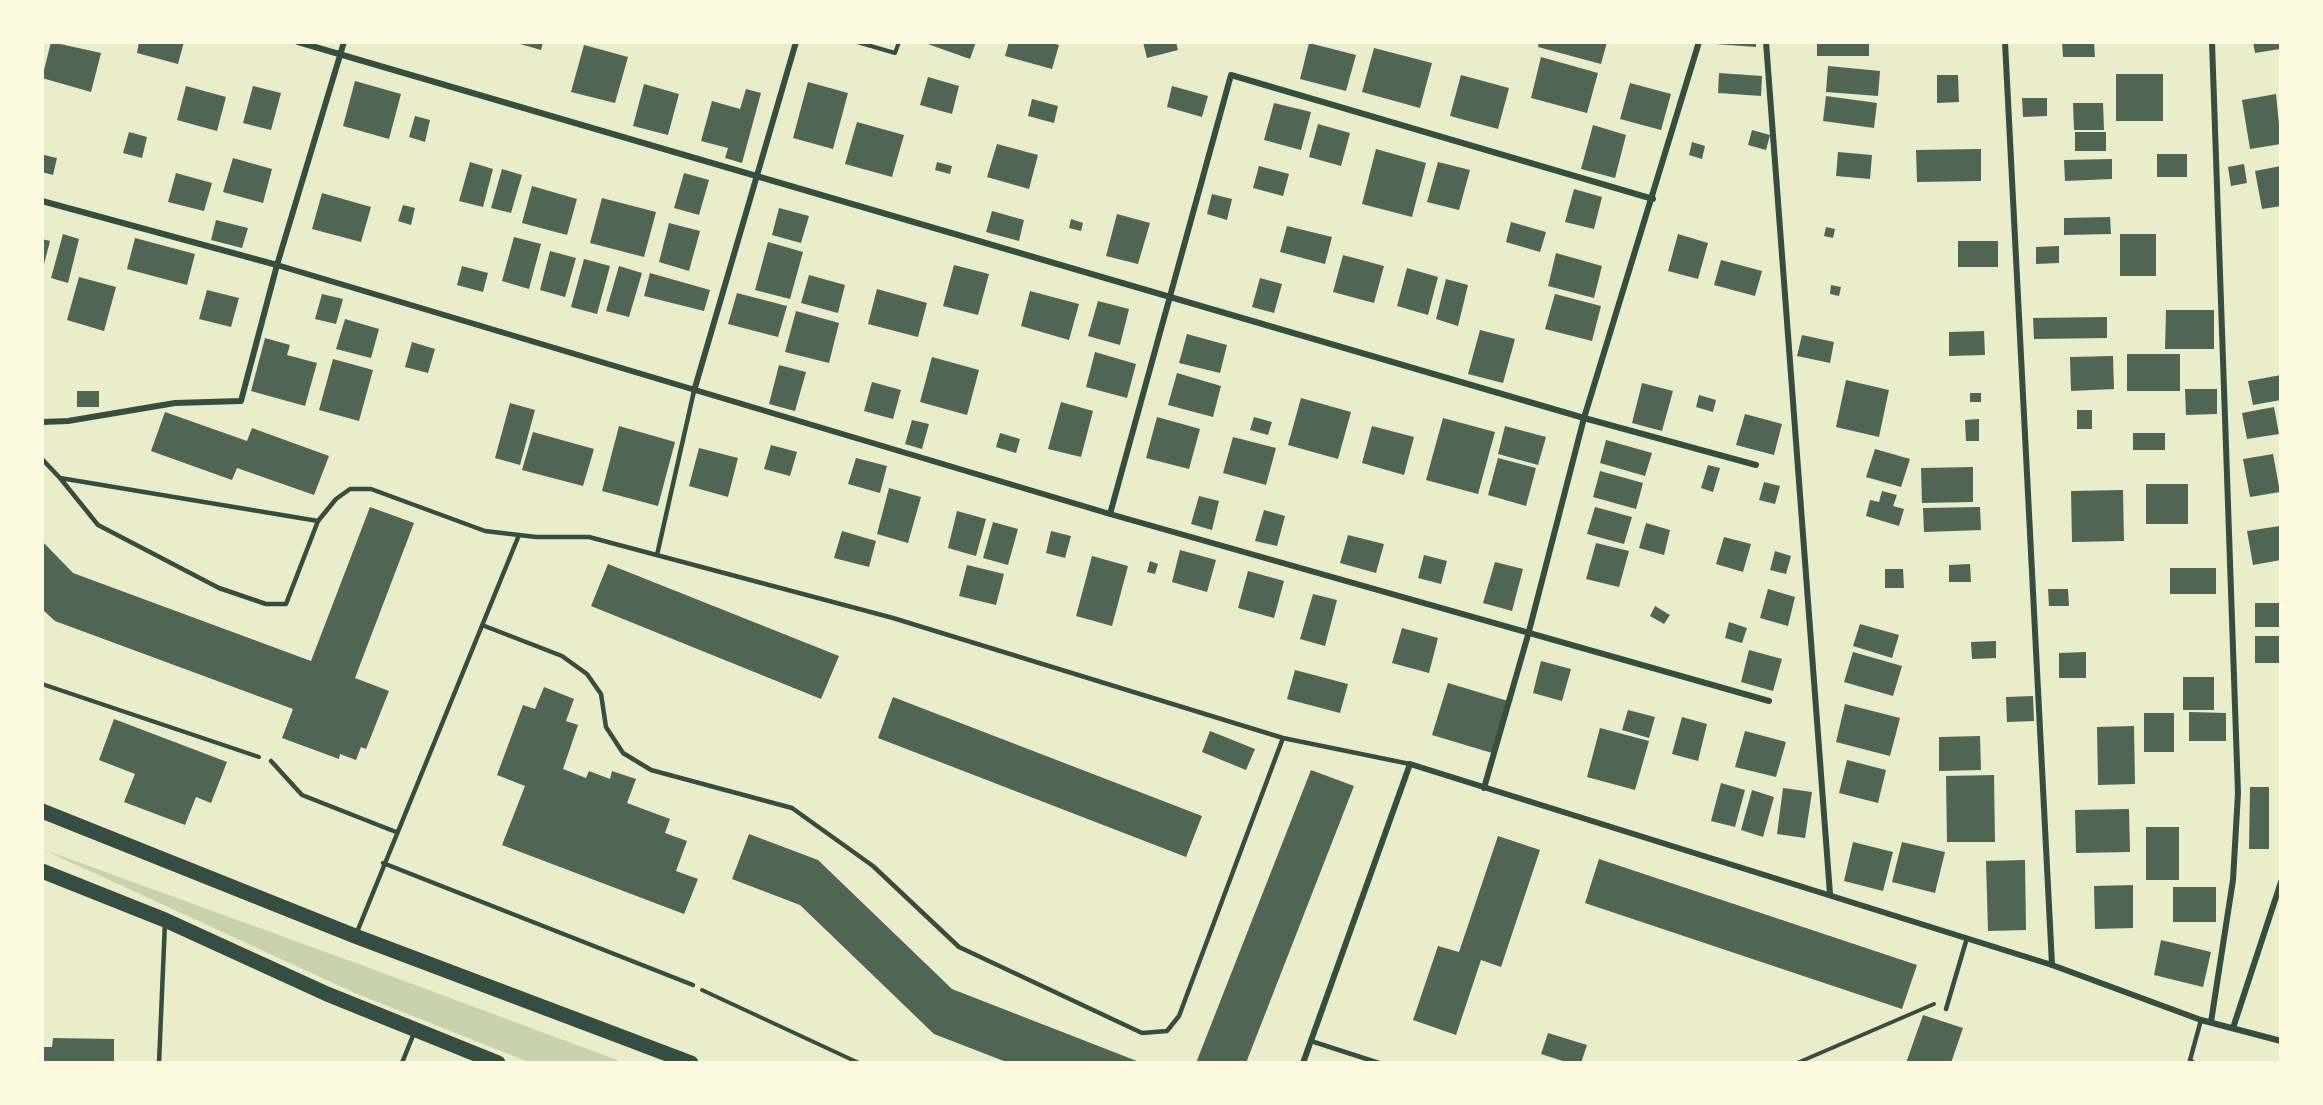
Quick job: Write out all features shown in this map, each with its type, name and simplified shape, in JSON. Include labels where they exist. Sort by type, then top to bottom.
[{"type":"main road","points":[[42,811],[661,1058],[691,1063]]},
{"type":"main road","points":[[42,871],[165,920],[415,1030],[498,1063]]},
{"type":"street","points":[[298,42],[1170,295],[1584,418],[1756,465]]},
{"type":"street","points":[[42,422],[68,421],[175,403],[240,401],[277,265],[344,42]]},
{"type":"street","points":[[694,391],[796,42]]},
{"type":"street","points":[[1484,788],[1528,635],[1584,418],[1699,42]]},
{"type":"street","points":[[1766,42],[1830,894]]},
{"type":"street","points":[[2005,42],[2052,965]]},
{"type":"street","points":[[2211,1022],[2232,880],[2238,793],[2212,42]]},
{"type":"street","points":[[1110,514],[1231,75],[1653,198]]},
{"type":"street","points":[[42,201],[277,265],[1110,514],[1528,635],[1769,701]]},
{"type":"street","points":[[1303,1063],[1410,764],[2052,965],[2201,1020],[2281,1041]]},
{"type":"street","points":[[2233,1028],[2281,882]]},
{"type":"lane","points":[[657,555],[694,391]]},
{"type":"lane","points":[[42,459],[98,525],[219,588],[266,604],[286,604],[318,522],[336,499],[350,489],[371,489],[486,531],[519,535],[589,537],[893,618],[1283,738],[1410,764]]},
{"type":"lane","points":[[60,478],[318,522]]},
{"type":"lane","points":[[355,936],[519,535]]},
{"type":"lane","points":[[482,625],[562,656],[587,674],[601,694],[606,727],[622,753],[651,770],[792,808],[873,866],[960,946],[1142,1033],[1167,1031],[1179,1016],[1283,738]]},
{"type":"lane","points":[[271,761],[302,795],[396,832]]},
{"type":"lane","points":[[383,863],[693,985]]},
{"type":"lane","points":[[159,1063],[165,920]]},
{"type":"lane","points":[[1946,1009],[1967,938]]},
{"type":"lane","points":[[2194,1063],[2190,1060],[2201,1020]]},
{"type":"lane","points":[[402,1063],[415,1030]]},
{"type":"lane","points":[[1311,1041],[1379,1063]]},
{"type":"path","points":[[857,42],[895,53],[899,42]]},
{"type":"path","points":[[42,684],[271,761]]},
{"type":"path","points":[[693,985],[860,1063]]},
{"type":"path","points":[[1797,1063],[1949,997]]},
{"type":"green space","points":[[42,849],[625,1063],[531,1063],[355,993]]},
{"type":"building","points":[[51,42],[101,53],[91,92],[42,78]]},
{"type":"building","points":[[139,42],[184,42],[178,64],[137,53]]},
{"type":"building","points":[[513,42],[543,42],[541,50]]},
{"type":"building","points":[[922,42],[976,42],[970,59]]},
{"type":"building","points":[[1009,42],[1048,42],[1059,45],[1052,69],[1005,56]]},
{"type":"building","points":[[1143,42],[1176,42],[1178,50],[1147,58]]},
{"type":"building","points":[[1539,42],[1607,42],[1601,64],[1538,47]]},
{"type":"building","points":[[1715,42],[1756,42],[1756,47],[1715,44]]},
{"type":"building","points":[[1817,42],[1869,42],[1869,56],[1817,56]]},
{"type":"building","points":[[2062,42],[2094,42],[2095,57],[2063,57]]},
{"type":"building","points":[[2253,42],[2279,42],[2280,49],[2255,53]]},
{"type":"building","points":[[1309,43],[1356,55],[1346,91],[1300,79]]},
{"type":"building","points":[[584,45],[628,57],[615,103],[571,92]]},
{"type":"building","points":[[1374,48],[1432,63],[1420,108],[1362,92]]},
{"type":"building","points":[[1541,57],[1598,73],[1587,113],[1531,98]]},
{"type":"building","points":[[1828,66],[1880,71],[1878,96],[1826,92]]},
{"type":"building","points":[[1719,73],[1762,76],[1761,96],[1718,93]]},
{"type":"building","points":[[2116,74],[2163,74],[2163,121],[2116,121]]},
{"type":"building","points":[[1461,75],[1509,88],[1498,129],[1450,116]]},
{"type":"building","points":[[1937,75],[1958,75],[1959,102],[1937,103]]},
{"type":"building","points":[[928,77],[959,86],[952,114],[920,105]]},
{"type":"building","points":[[355,81],[401,94],[389,139],[343,126]]},
{"type":"building","points":[[808,82],[848,93],[833,149],[793,138]]},
{"type":"building","points":[[1630,83],[1671,94],[1661,130],[1620,119]]},
{"type":"building","points":[[644,84],[679,94],[668,135],[633,126]]},
{"type":"building","points":[[186,86],[226,97],[217,131],[177,120]]},
{"type":"building","points":[[253,86],[281,93],[271,130],[243,123]]},
{"type":"building","points":[[1172,86],[1208,96],[1202,117],[1167,107]]},
{"type":"building","points":[[746,89],[761,93],[742,163],[725,158],[728,148],[701,141],[712,101],[740,109]]},
{"type":"building","points":[[2276,94],[2281,144],[2250,149],[2242,100]]},
{"type":"building","points":[[1826,96],[1877,103],[1874,128],[1823,121]]},
{"type":"building","points":[[2022,98],[2047,98],[2047,116],[2023,117]]},
{"type":"building","points":[[1032,99],[1058,106],[1054,123],[1028,116]]},
{"type":"building","points":[[1274,103],[1311,112],[1301,150],[1264,140]]},
{"type":"building","points":[[2073,103],[2103,103],[2104,130],[2074,130]]},
{"type":"building","points":[[415,116],[430,120],[425,142],[409,137]]},
{"type":"building","points":[[857,122],[904,135],[892,177],[845,164]]},
{"type":"building","points":[[1318,124],[1350,133],[1341,166],[1309,157]]},
{"type":"building","points":[[1593,125],[1626,135],[1615,178],[1581,169]]},
{"type":"building","points":[[1752,130],[1770,135],[1766,150],[1748,145]]},
{"type":"building","points":[[129,132],[147,137],[142,158],[123,153]]},
{"type":"building","points":[[2075,132],[2106,132],[2106,151],[2075,151]]},
{"type":"building","points":[[1692,142],[1705,146],[1702,159],[1689,155]]},
{"type":"building","points":[[997,144],[1038,155],[1029,189],[987,177]]},
{"type":"building","points":[[1376,149],[1426,163],[1412,217],[1362,204]]},
{"type":"building","points":[[1981,149],[1981,181],[1917,182],[1916,150]]},
{"type":"building","points":[[1838,152],[1872,155],[1870,179],[1836,176]]},
{"type":"building","points":[[2157,154],[2187,154],[2187,177],[2157,177]]},
{"type":"building","points":[[44,155],[57,158],[53,175],[42,172]]},
{"type":"building","points":[[233,158],[272,169],[263,203],[223,192]]},
{"type":"building","points":[[2112,159],[2112,179],[2065,181],[2064,160]]},
{"type":"building","points":[[470,162],[493,169],[483,207],[459,201]]},
{"type":"building","points":[[937,162],[952,166],[950,174],[935,170]]},
{"type":"building","points":[[1438,162],[1470,170],[1459,210],[1427,202]]},
{"type":"building","points":[[2244,164],[2247,183],[2231,186],[2228,167]]},
{"type":"building","points":[[1259,166],[1289,174],[1283,196],[1253,188]]},
{"type":"building","points":[[2281,166],[2281,206],[2262,209],[2255,171]]},
{"type":"building","points":[[502,169],[522,175],[511,213],[491,208]]},
{"type":"building","points":[[176,173],[212,183],[204,211],[168,202]]},
{"type":"building","points":[[684,173],[709,180],[699,215],[674,208]]},
{"type":"building","points":[[532,186],[577,199],[567,235],[522,223]]},
{"type":"building","points":[[1574,189],[1602,197],[1594,229],[1565,222]]},
{"type":"building","points":[[322,193],[371,207],[361,242],[312,229]]},
{"type":"building","points":[[1212,194],[1232,199],[1227,220],[1207,214]]},
{"type":"building","points":[[602,198],[656,212],[644,257],[590,243]]},
{"type":"building","points":[[403,205],[415,208],[411,225],[398,221]]},
{"type":"building","points":[[779,208],[809,216],[801,243],[772,235]]},
{"type":"building","points":[[992,211],[1024,220],[1019,241],[986,232]]},
{"type":"building","points":[[1117,214],[1150,223],[1138,264],[1106,256]]},
{"type":"building","points":[[2110,217],[2111,234],[2064,235],[2064,218]]},
{"type":"building","points":[[1071,219],[1083,223],[1081,231],[1069,228]]},
{"type":"building","points":[[216,220],[248,228],[242,248],[211,240]]},
{"type":"building","points":[[1511,222],[1546,232],[1540,252],[1506,242]]},
{"type":"building","points":[[669,223],[700,231],[689,271],[659,262]]},
{"type":"building","points":[[1287,226],[1332,237],[1325,264],[1280,252]]},
{"type":"building","points":[[1826,227],[1835,229],[1833,238],[1824,236]]},
{"type":"building","points":[[63,234],[79,239],[68,283],[51,278]]},
{"type":"building","points":[[1678,234],[1708,243],[1698,279],[1668,271]]},
{"type":"building","points":[[2120,234],[2156,234],[2156,276],[2120,276]]},
{"type":"building","points":[[514,237],[541,244],[529,289],[502,281]]},
{"type":"building","points":[[135,238],[195,254],[187,285],[127,269]]},
{"type":"building","points":[[42,239],[50,241],[43,268],[42,268]]},
{"type":"building","points":[[1958,241],[1998,241],[1998,267],[1958,267]]},
{"type":"building","points":[[768,242],[803,252],[790,299],[755,290]]},
{"type":"building","points":[[2059,246],[2059,263],[2036,264],[2036,247]]},
{"type":"building","points":[[550,251],[576,258],[565,297],[540,290]]},
{"type":"building","points":[[1556,253],[1602,266],[1594,298],[1548,286]]},
{"type":"building","points":[[1343,255],[1384,266],[1374,303],[1333,292]]},
{"type":"building","points":[[584,259],[610,266],[597,314],[571,307]]},
{"type":"building","points":[[1721,260],[1762,271],[1755,296],[1714,285]]},
{"type":"building","points":[[954,265],[989,274],[978,315],[943,306]]},
{"type":"building","points":[[462,266],[488,273],[483,292],[457,285]]},
{"type":"building","points":[[619,266],[642,273],[629,317],[606,311]]},
{"type":"building","points":[[1407,268],[1438,277],[1428,315],[1397,306]]},
{"type":"building","points":[[650,273],[710,290],[704,311],[644,296]]},
{"type":"building","points":[[809,275],[845,285],[838,313],[801,303]]},
{"type":"building","points":[[79,277],[116,287],[104,331],[67,320]]},
{"type":"building","points":[[1260,278],[1282,284],[1274,313],[1252,307]]},
{"type":"building","points":[[1446,279],[1468,285],[1458,326],[1436,319]]},
{"type":"building","points":[[1831,285],[1841,287],[1839,296],[1830,294]]},
{"type":"building","points":[[877,289],[927,303],[918,337],[868,324]]},
{"type":"building","points":[[207,290],[239,298],[231,327],[199,319]]},
{"type":"building","points":[[1030,291],[1079,304],[1069,340],[1021,326]]},
{"type":"building","points":[[737,293],[787,306],[778,337],[728,324]]},
{"type":"building","points":[[322,294],[343,299],[336,324],[315,319]]},
{"type":"building","points":[[1555,294],[1601,306],[1592,341],[1545,329]]},
{"type":"building","points":[[1098,301],[1129,309],[1120,345],[1088,336]]},
{"type":"building","points":[[2166,310],[2214,310],[2214,349],[2165,349]]},
{"type":"building","points":[[796,311],[839,323],[829,363],[785,352]]},
{"type":"building","points":[[2107,317],[2107,338],[2034,339],[2033,318]]},
{"type":"building","points":[[345,319],[379,329],[371,358],[336,349]]},
{"type":"building","points":[[1480,330],[1515,339],[1503,383],[1468,374]]},
{"type":"building","points":[[1984,331],[1985,355],[1949,356],[1949,332]]},
{"type":"building","points":[[1187,334],[1227,345],[1220,373],[1179,363]]},
{"type":"building","points":[[1802,335],[1834,342],[1830,363],[1797,356]]},
{"type":"building","points":[[265,338],[290,345],[287,355],[317,363],[305,406],[251,391]]},
{"type":"building","points":[[412,342],[435,349],[428,373],[405,367]]},
{"type":"building","points":[[1095,352],[1136,364],[1127,398],[1086,387]]},
{"type":"building","points":[[2127,354],[2180,354],[2180,391],[2127,391]]},
{"type":"building","points":[[2113,356],[2114,389],[2071,391],[2070,357]]},
{"type":"building","points":[[932,357],[979,370],[967,415],[920,402]]},
{"type":"building","points":[[333,359],[373,370],[359,421],[319,410]]},
{"type":"building","points":[[779,365],[806,372],[795,411],[769,404]]},
{"type":"building","points":[[1177,373],[1221,386],[1213,417],[1168,405]]},
{"type":"building","points":[[2281,375],[2281,400],[2253,405],[2248,381]]},
{"type":"building","points":[[1846,380],[1889,390],[1879,437],[1836,427]]},
{"type":"building","points":[[872,382],[901,390],[893,419],[864,411]]},
{"type":"building","points":[[1642,383],[1673,391],[1662,431],[1632,423]]},
{"type":"building","points":[[2185,389],[2217,389],[2217,414],[2186,415]]},
{"type":"building","points":[[77,391],[99,391],[99,407],[77,407]]},
{"type":"building","points":[[1970,393],[1981,393],[1981,402],[1970,402]]},
{"type":"building","points":[[1699,395],[1716,400],[1713,412],[1696,407]]},
{"type":"building","points":[[1301,398],[1351,412],[1338,459],[1288,445]]},
{"type":"building","points":[[1061,402],[1093,411],[1081,457],[1048,449]]},
{"type":"building","points":[[510,403],[535,410],[520,465],[495,458]]},
{"type":"building","points":[[2274,407],[2279,434],[2247,439],[2242,413]]},
{"type":"building","points":[[2077,410],[2092,410],[2092,429],[2077,429]]},
{"type":"building","points":[[165,412],[247,441],[252,428],[329,456],[314,495],[237,468],[232,480],[151,451]]},
{"type":"building","points":[[1745,414],[1782,424],[1774,455],[1736,445]]},
{"type":"building","points":[[1157,417],[1200,429],[1189,469],[1146,458]]},
{"type":"building","points":[[1254,417],[1272,422],[1268,435],[1250,430]]},
{"type":"building","points":[[1443,418],[1495,432],[1478,494],[1426,480]]},
{"type":"building","points":[[1979,419],[1979,441],[1966,441],[1965,420]]},
{"type":"building","points":[[912,420],[929,424],[922,449],[905,444]]},
{"type":"building","points":[[619,426],[675,442],[658,506],[602,491]]},
{"type":"building","points":[[1372,426],[1414,437],[1404,475],[1362,463]]},
{"type":"building","points":[[1505,426],[1546,437],[1538,465],[1498,454]]},
{"type":"building","points":[[533,432],[594,449],[583,486],[522,470]]},
{"type":"building","points":[[1000,433],[1020,439],[1016,453],[996,447]]},
{"type":"building","points":[[2133,433],[2165,433],[2165,450],[2133,450]]},
{"type":"building","points":[[1233,437],[1276,448],[1266,485],[1223,473]]},
{"type":"building","points":[[1606,440],[1652,453],[1645,476],[1600,463]]},
{"type":"building","points":[[771,445],[797,452],[790,476],[764,469]]},
{"type":"building","points":[[699,448],[738,458],[728,497],[689,486]]},
{"type":"building","points":[[1875,449],[1910,459],[1901,487],[1866,477]]},
{"type":"building","points":[[2273,454],[2280,492],[2250,497],[2243,459]]},
{"type":"building","points":[[856,458],[887,466],[880,493],[848,484]]},
{"type":"building","points":[[1498,458],[1536,468],[1526,506],[1488,495]]},
{"type":"building","points":[[1708,465],[1720,468],[1713,492],[1701,488]]},
{"type":"building","points":[[1973,467],[1973,502],[1922,503],[1921,468]]},
{"type":"building","points":[[1600,471],[1643,483],[1636,509],[1593,497]]},
{"type":"building","points":[[1764,482],[1780,486],[1775,504],[1759,500]]},
{"type":"building","points":[[2146,484],[2188,484],[2188,524],[2146,524]]},
{"type":"building","points":[[889,488],[921,497],[908,543],[877,534]]},
{"type":"building","points":[[2123,490],[2124,541],[2072,542],[2071,491]]},
{"type":"building","points":[[1882,491],[1897,495],[1893,506],[1904,509],[1899,526],[1866,516],[1870,500],[1879,502]]},
{"type":"building","points":[[1199,496],[1219,501],[1212,530],[1191,524]]},
{"type":"building","points":[[370,507],[414,523],[355,678],[389,691],[366,749],[361,747],[356,760],[340,754],[339,759],[282,738],[293,709],[55,621],[42,609],[42,541],[73,573],[311,661]]},
{"type":"building","points":[[1595,507],[1632,517],[1624,544],[1587,534]]},
{"type":"building","points":[[1980,507],[1981,530],[1924,532],[1923,508]]},
{"type":"building","points":[[1264,510],[1285,516],[1277,546],[1255,541]]},
{"type":"building","points":[[957,511],[986,519],[976,556],[948,548]]},
{"type":"building","points":[[993,522],[1018,529],[1008,565],[983,558]]},
{"type":"building","points":[[1646,523],[1670,530],[1664,555],[1639,548]]},
{"type":"building","points":[[2280,526],[2281,560],[2253,565],[2247,531]]},
{"type":"building","points":[[842,531],[876,541],[869,567],[834,558]]},
{"type":"building","points":[[1051,531],[1071,536],[1065,558],[1046,553]]},
{"type":"building","points":[[1348,535],[1384,544],[1376,573],[1340,563]]},
{"type":"building","points":[[1724,537],[1751,544],[1743,572],[1716,564]]},
{"type":"building","points":[[1596,543],[1629,551],[1619,587],[1586,579]]},
{"type":"building","points":[[1180,550],[1216,560],[1207,592],[1172,582]]},
{"type":"building","points":[[1775,551],[1791,556],[1786,574],[1770,570]]},
{"type":"building","points":[[1424,555],[1447,561],[1441,584],[1418,578]]},
{"type":"building","points":[[1092,556],[1128,566],[1112,626],[1076,616]]},
{"type":"building","points":[[1150,561],[1158,564],[1155,574],[1147,572]]},
{"type":"building","points":[[1495,562],[1523,569],[1512,611],[1483,603]]},
{"type":"building","points":[[608,564],[839,656],[821,699],[591,606]]},
{"type":"building","points":[[1970,564],[1971,582],[1949,582],[1949,565]]},
{"type":"building","points":[[967,565],[1004,574],[996,605],[959,596]]},
{"type":"building","points":[[2170,568],[2216,568],[2216,594],[2170,594]]},
{"type":"building","points":[[1885,569],[1903,569],[1904,588],[1885,588]]},
{"type":"building","points":[[1248,571],[1284,581],[1274,618],[1238,608]]},
{"type":"building","points":[[1768,589],[1795,597],[1788,626],[1760,618]]},
{"type":"building","points":[[2048,589],[2068,589],[2069,606],[2049,606]]},
{"type":"building","points":[[1313,594],[1337,600],[1325,646],[1300,639]]},
{"type":"building","points":[[2255,603],[2281,603],[2281,627],[2255,627]]},
{"type":"building","points":[[1655,606],[1670,615],[1664,624],[1650,616]]},
{"type":"building","points":[[1729,622],[1747,628],[1742,643],[1725,638]]},
{"type":"building","points":[[1860,624],[1899,635],[1892,658],[1853,646]]},
{"type":"building","points":[[1402,628],[1438,638],[1429,673],[1392,663]]},
{"type":"building","points":[[2255,636],[2281,636],[2281,663],[2255,663]]},
{"type":"building","points":[[1996,641],[1996,658],[1972,659],[1971,642]]},
{"type":"building","points":[[1749,650],[1782,659],[1773,691],[1741,682]]},
{"type":"building","points":[[1853,652],[1902,666],[1893,696],[1844,682]]},
{"type":"building","points":[[2086,652],[2086,678],[2059,678],[2059,653]]},
{"type":"building","points":[[1541,661],[1571,669],[1562,701],[1533,693]]},
{"type":"building","points":[[1295,670],[1348,684],[1340,713],[1287,699]]},
{"type":"building","points":[[2183,677],[2214,677],[2214,710],[2183,710]]},
{"type":"building","points":[[1448,683],[1508,701],[1492,753],[1432,735]]},
{"type":"building","points":[[544,687],[574,699],[566,721],[578,725],[563,769],[586,778],[589,771],[610,779],[612,771],[636,779],[627,803],[670,819],[665,833],[687,841],[676,871],[698,879],[684,914],[502,845],[525,786],[497,775],[523,705],[535,709]]},
{"type":"building","points":[[2033,696],[2034,721],[2007,722],[2006,697]]},
{"type":"building","points":[[893,697],[1202,816],[1186,857],[878,738]]},
{"type":"building","points":[[1845,704],[1900,718],[1890,756],[1836,742]]},
{"type":"building","points":[[1628,710],[1655,717],[1649,738],[1622,730]]},
{"type":"building","points":[[2189,712],[2226,713],[2226,741],[2189,741]]},
{"type":"building","points":[[2144,713],[2174,713],[2174,752],[2144,752]]},
{"type":"building","points":[[1682,717],[1707,724],[1698,761],[1672,754]]},
{"type":"building","points":[[114,719],[227,762],[211,803],[196,797],[185,825],[124,802],[135,774],[99,760]]},
{"type":"building","points":[[2134,726],[2135,784],[2098,785],[2097,727]]},
{"type":"building","points":[[1600,728],[1649,741],[1635,790],[1587,777]]},
{"type":"building","points":[[1210,731],[1255,749],[1246,770],[1202,752]]},
{"type":"building","points":[[1745,731],[1786,742],[1776,777],[1735,767]]},
{"type":"building","points":[[1980,736],[1981,770],[1939,771],[1939,737]]},
{"type":"building","points":[[1847,760],[1886,770],[1878,803],[1839,793]]},
{"type":"building","points":[[1311,770],[1354,786],[1246,1063],[1196,1063]]},
{"type":"building","points":[[1994,775],[1995,842],[1947,842],[1946,776]]},
{"type":"building","points":[[1721,783],[1745,790],[1735,827],[1711,821]]},
{"type":"building","points":[[2250,787],[2269,787],[2269,849],[2249,849]]},
{"type":"building","points":[[1783,788],[1812,792],[1805,838],[1777,834]]},
{"type":"building","points":[[1752,790],[1774,797],[1763,837],[1741,830]]},
{"type":"building","points":[[2129,809],[2130,852],[2076,853],[2075,810]]},
{"type":"building","points":[[2146,827],[2179,827],[2179,880],[2146,880]]},
{"type":"building","points":[[749,834],[818,860],[952,989],[1142,1063],[1009,1063],[934,1034],[800,905],[732,879]]},
{"type":"building","points":[[1498,836],[1540,850],[1501,967],[1481,960],[1456,1035],[1413,1020],[1438,946],[1459,952]]},
{"type":"building","points":[[1853,842],[1893,852],[1883,891],[1844,881]]},
{"type":"building","points":[[1902,842],[1945,852],[1935,893],[1892,882]]},
{"type":"building","points":[[1599,859],[1917,965],[1902,1009],[1585,903]]},
{"type":"building","points":[[2025,860],[2026,930],[1988,931],[1986,861]]},
{"type":"building","points":[[2133,885],[2133,928],[2095,929],[2094,886]]},
{"type":"building","points":[[2173,887],[2216,887],[2216,922],[2173,922]]},
{"type":"building","points":[[2161,940],[2211,952],[2203,987],[2154,975]]},
{"type":"building","points":[[1923,1015],[1963,1028],[1951,1063],[1906,1063]]},
{"type":"building","points":[[1548,1033],[1587,1045],[1581,1063],[1569,1063],[1541,1054]]},
{"type":"building","points":[[53,1038],[114,1039],[114,1063],[42,1063],[42,1047],[52,1047]]}]
